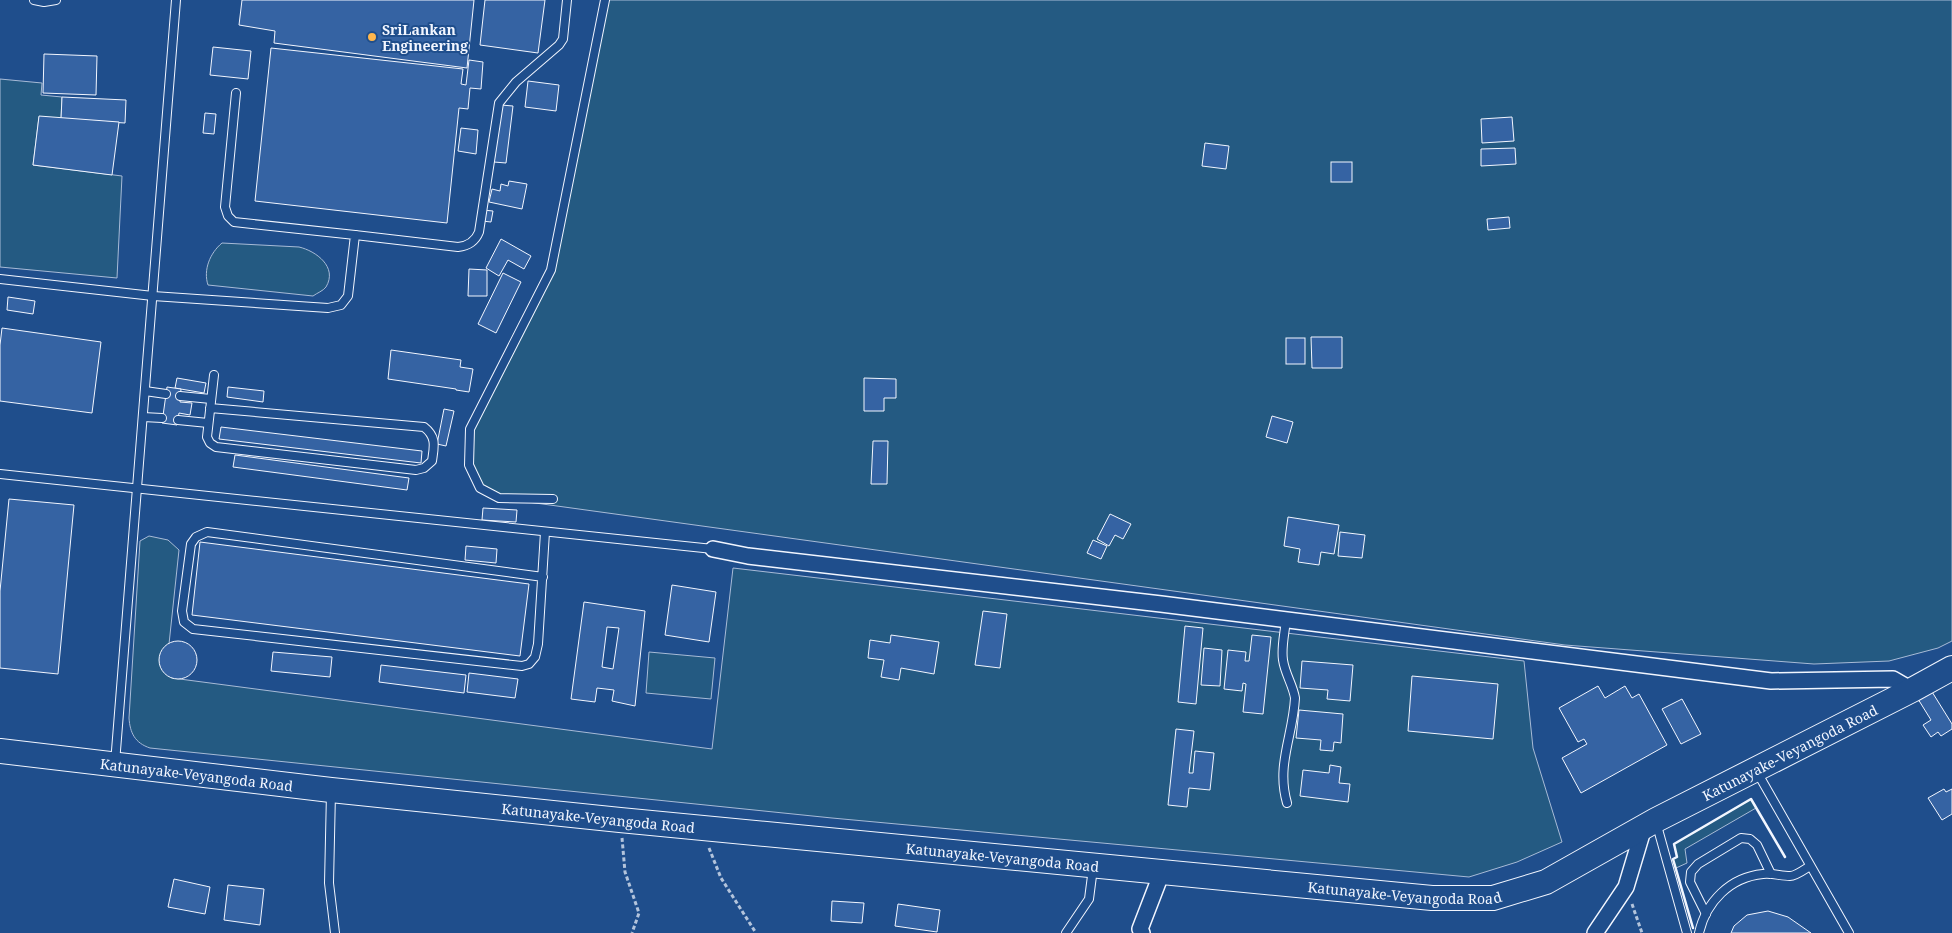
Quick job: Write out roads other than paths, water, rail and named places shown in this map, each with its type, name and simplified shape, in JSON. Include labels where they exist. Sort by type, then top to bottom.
[{"type":"main road","name":"Katunayake-Veyangoda Road","points":[[0,752],[331,790],[620,820],[1432,898],[1493,898],[1546,882],[1650,824],[1952,668]]},
{"type":"street","points":[[713,549],[758,557],[1286,619],[1771,681],[1893,679],[1912,690]]},
{"type":"street","points":[[1595,933],[1626,887],[1650,824]]},
{"type":"street","points":[[1142,933],[1140,929],[1162,872]]},
{"type":"lane","points":[[34,0],[44,2],[56,0]]},
{"type":"lane","points":[[115,764],[176,0]]},
{"type":"lane","points":[[236,93],[224,207],[228,216],[234,222],[458,247],[466,246],[475,240],[479,232],[499,103],[516,82],[559,46],[564,30],[567,0]]},
{"type":"lane","points":[[553,499],[498,498],[480,488],[470,465],[470,429],[551,270],[605,0]]},
{"type":"lane","points":[[0,279],[153,296],[335,307],[341,305],[348,296],[354,235]]},
{"type":"lane","points":[[180,396],[211,403],[424,427],[433,435],[435,443],[432,461],[424,468],[416,470],[216,447],[210,443],[207,437],[208,423],[211,403],[214,375]]},
{"type":"lane","points":[[145,392],[166,394]]},
{"type":"lane","points":[[143,417],[162,418]]},
{"type":"lane","points":[[178,420],[208,423]]},
{"type":"lane","points":[[0,474],[713,549]]},
{"type":"lane","points":[[543,577],[207,532],[196,537],[191,544],[182,618],[187,626],[201,630],[522,666],[529,664],[536,657],[543,577],[545,532]]},
{"type":"lane","points":[[1286,619],[1282,658],[1286,673],[1294,688],[1295,698],[1283,768],[1283,787],[1288,803]]},
{"type":"lane","points":[[1756,770],[1849,933]]},
{"type":"lane","points":[[331,790],[329,884],[335,933]]},
{"type":"lane","points":[[1650,824],[1687,933]]},
{"type":"lane","points":[[1706,914],[1690,882],[1691,872],[1698,864],[1741,838],[1750,839],[1757,845],[1771,874]]},
{"type":"lane","points":[[1066,933],[1089,899],[1094,865]]},
{"type":"lane","points":[[1699,933],[1706,914],[1714,901],[1724,890],[1740,880],[1771,874],[1792,877],[1810,866]]},
{"type":"place","name":"SriLankan Engineering","points":[[372,37]]}]
